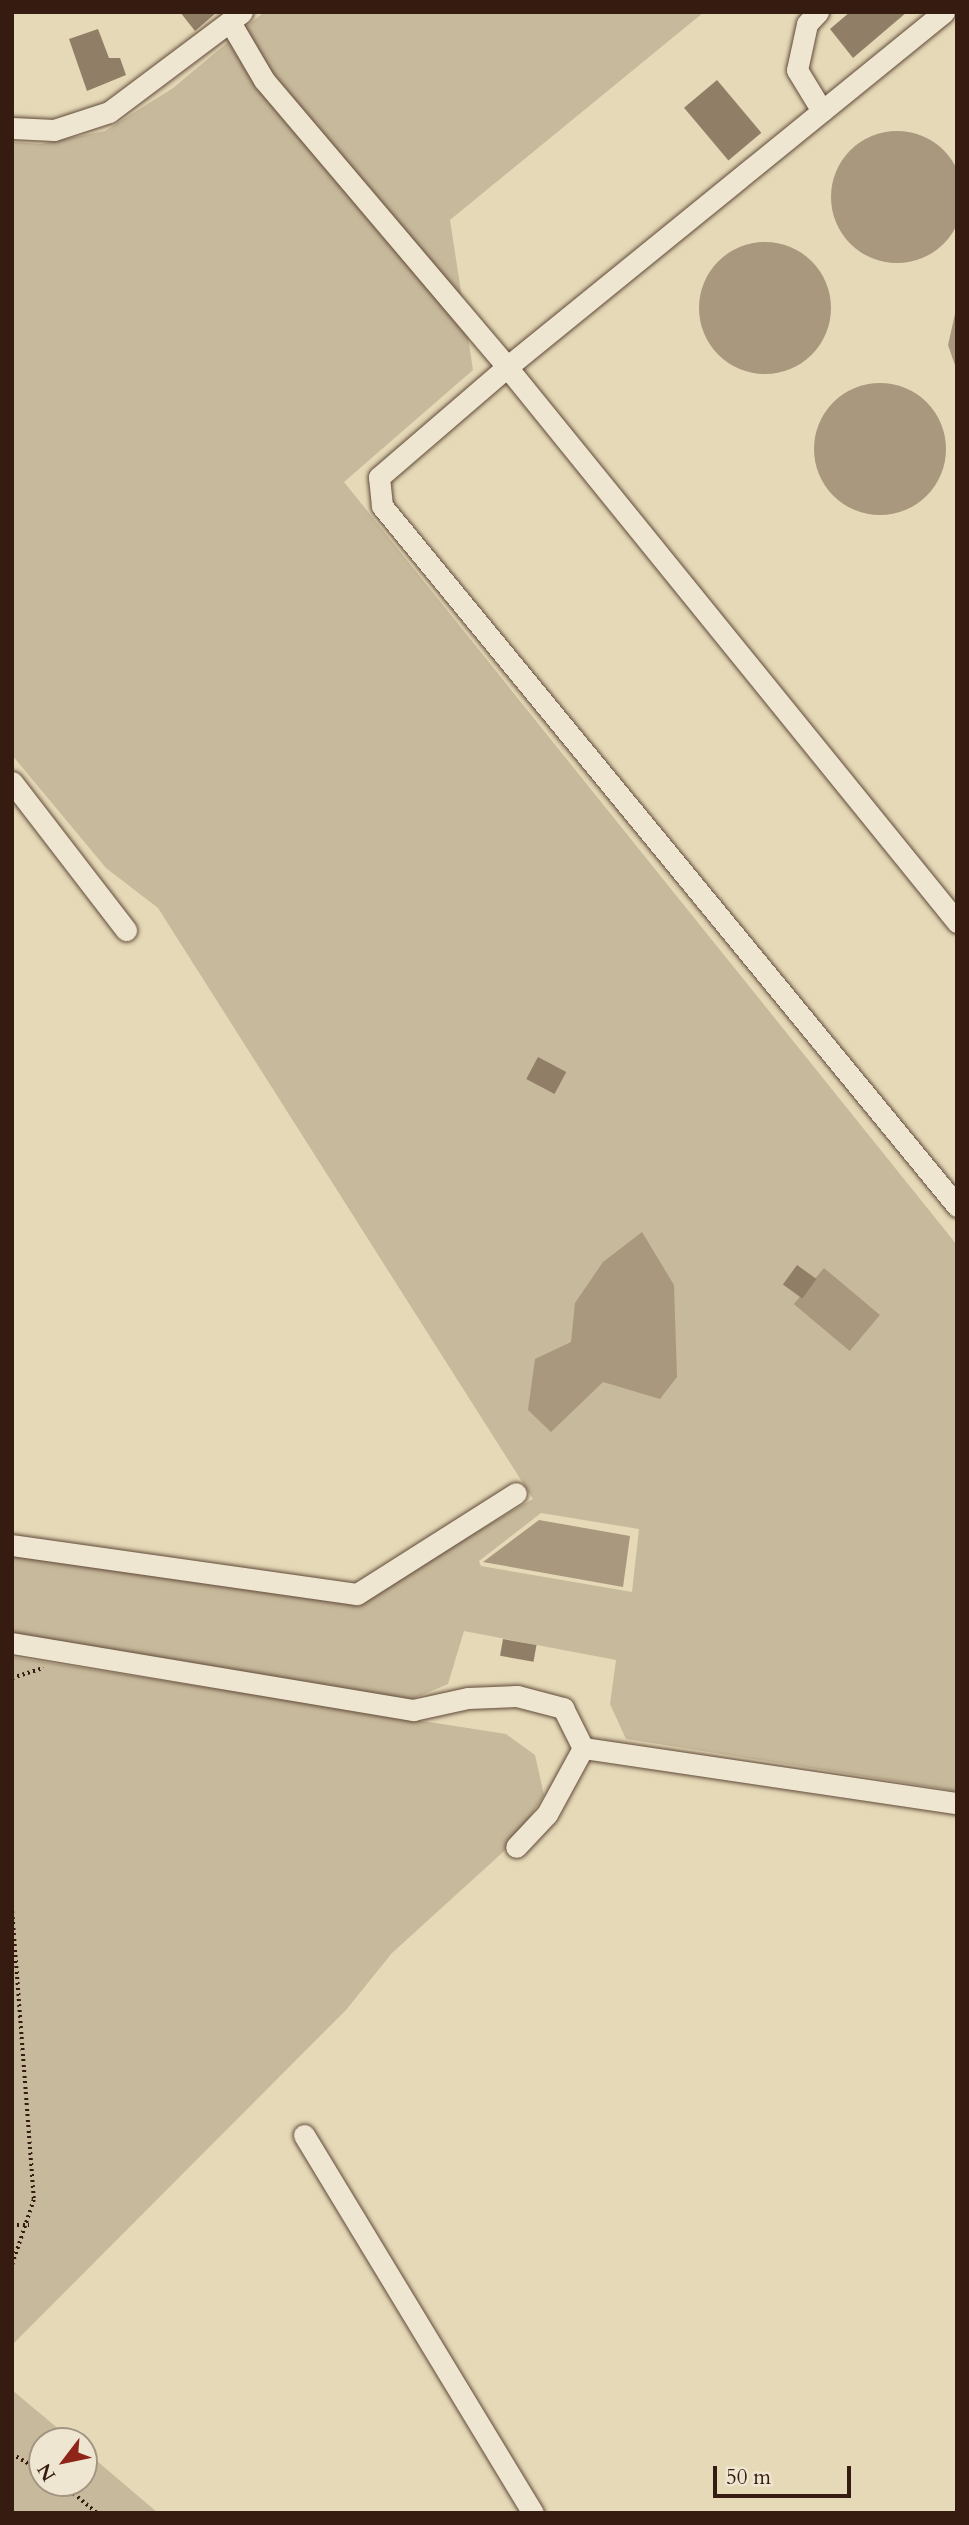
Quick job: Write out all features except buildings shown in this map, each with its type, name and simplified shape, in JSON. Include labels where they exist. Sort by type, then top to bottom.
[{"type":"street","points":[[818,12],[807,24],[797,69],[822,111]]},
{"type":"street","points":[[944,12],[508,366],[379,477],[382,506],[957,1206]]},
{"type":"street","points":[[12,128],[54,130],[109,112],[236,17],[264,80],[508,366],[957,922]]},
{"type":"street","points":[[12,782],[126,930]]},
{"type":"street","points":[[12,1545],[357,1594],[516,1493]]},
{"type":"street","points":[[12,1643],[413,1710],[468,1698],[517,1696],[563,1708],[583,1748]]},
{"type":"street","points":[[583,1748],[957,1803]]},
{"type":"street","points":[[516,1847],[547,1814],[583,1748]]},
{"type":"street","points":[[304,2135],[533,2513]]},
{"type":"path","points":[[12,1906],[34,2200],[29,2225],[12,2266]]},
{"type":"path","points":[[12,2225],[29,2225]]},
{"type":"path","points":[[12,2454],[28,2464]]},
{"type":"path","points":[[78,2497],[97,2513]]},
{"type":"shaded area","points":[[264,12],[704,12],[450,220],[473,370],[344,482],[957,1245],[957,1791],[626,1739],[610,1704],[616,1660],[464,1631],[448,1684],[410,1700],[12,1637],[12,1554],[356,1602],[533,1499],[158,908],[106,868],[12,755],[12,142],[41,144],[105,131],[173,88]],"holes":[[[541,1513],[639,1529],[632,1592],[481,1566],[479,1561]]]},
{"type":"shaded area","points":[[897,131],[922,136],[943,151],[958,172],[963,197],[958,222],[943,243],[922,258],[897,263],[872,258],[851,243],[836,222],[831,197],[836,172],[851,151],[872,136]]},
{"type":"shaded area","points":[[765,242],[790,247],[812,261],[826,283],[831,308],[826,333],[812,355],[790,369],[765,374],[740,369],[718,355],[704,333],[699,308],[704,283],[718,261],[740,247]]},
{"type":"shaded area","points":[[957,305],[957,371],[948,345]]},
{"type":"shaded area","points":[[880,383],[905,388],[927,402],[941,424],[946,449],[941,474],[927,496],[905,510],[880,515],[855,510],[833,496],[819,474],[814,449],[819,424],[833,402],[855,388]]},
{"type":"shaded area","points":[[642,1232],[674,1285],[677,1377],[660,1399],[603,1382],[551,1432],[528,1410],[535,1359],[571,1342],[575,1303],[603,1262]]},
{"type":"shaded area","points":[[824,1268],[880,1315],[850,1351],[794,1304]]},
{"type":"shaded area","points":[[539,1520],[630,1536],[623,1587],[483,1562]]},
{"type":"shaded area","points":[[12,1657],[506,1734],[535,1755],[544,1795],[513,1843],[392,1953],[346,2010],[12,2345]]},
{"type":"shaded area","points":[[12,2390],[56,2427],[28,2427],[28,2497],[98,2497],[98,2462],[158,2513],[12,2513]]}]
